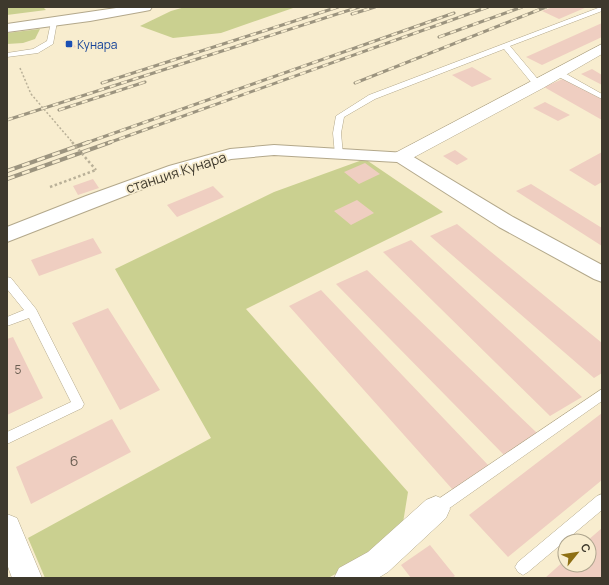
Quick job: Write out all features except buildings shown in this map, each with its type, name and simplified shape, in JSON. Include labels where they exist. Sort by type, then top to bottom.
[{"type":"street","points":[[7,28],[145,7]]},
{"type":"street","points":[[401,157],[538,85],[602,48]]},
{"type":"street","name":"станция Кунара","points":[[7,235],[93,200],[175,170],[230,154],[274,150],[339,155],[401,157]]},
{"type":"street","points":[[401,157],[506,222],[602,274]]},
{"type":"street","points":[[349,578],[378,562],[436,509]]},
{"type":"street","points":[[7,527],[27,578]]},
{"type":"lane","points":[[339,155],[337,133],[340,116],[372,97],[600,8]]},
{"type":"lane","points":[[7,56],[35,51],[50,42],[54,22]]},
{"type":"lane","points":[[505,45],[538,85]]},
{"type":"lane","points":[[558,73],[602,97]]},
{"type":"lane","points":[[7,281],[32,312],[78,404],[7,438]]},
{"type":"lane","points":[[7,322],[32,312]]},
{"type":"lane","points":[[436,509],[602,394]]},
{"type":"lane","points":[[523,567],[602,501]]},
{"type":"path","points":[[20,68],[31,94],[96,170],[50,187]]},
{"type":"green space","points":[[7,7],[43,7],[46,10],[7,15]]},
{"type":"green space","points":[[185,7],[296,7],[221,33],[173,38],[140,26],[171,11]]},
{"type":"green space","points":[[40,29],[35,39],[23,43],[7,44],[7,33]]},
{"type":"green space","points":[[365,159],[443,212],[246,309],[408,492],[401,535],[362,560],[328,578],[45,578],[28,538],[211,438],[115,269],[274,192]]},
{"type":"railway","points":[[102,83],[338,7]]},
{"type":"railway","points":[[7,120],[359,7]]},
{"type":"railway","points":[[352,14],[375,7]]},
{"type":"railway","points":[[108,143],[488,7]]},
{"type":"railway","points":[[439,37],[522,7]]},
{"type":"railway","points":[[355,83],[546,7]]},
{"type":"railway","points":[[86,143],[454,13]]},
{"type":"railway","points":[[59,110],[145,82]]},
{"type":"railway","points":[[7,171],[89,142]]},
{"type":"railway","points":[[7,179],[111,142]]},
{"type":"place","name":"Кунара","points":[[69,44]]}]
